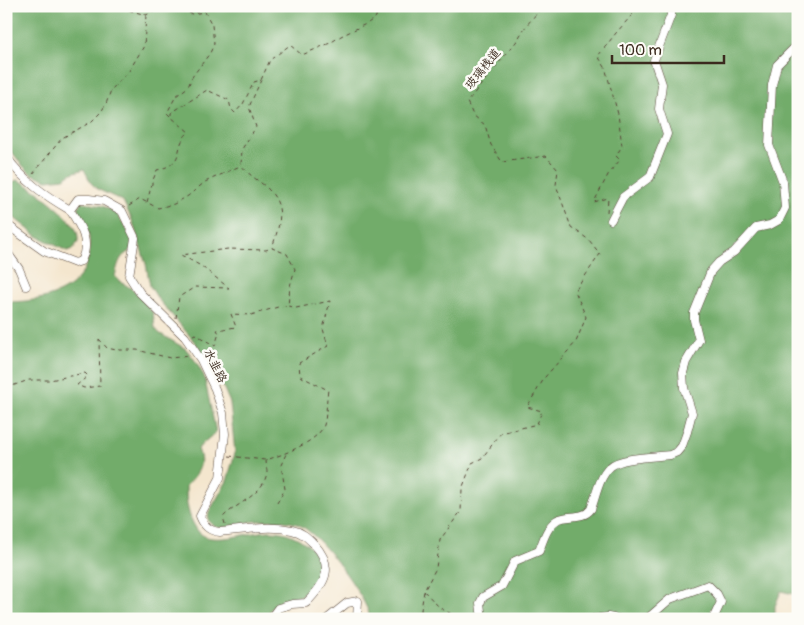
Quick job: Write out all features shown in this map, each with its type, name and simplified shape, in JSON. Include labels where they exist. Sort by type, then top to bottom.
[{"type":"street","points":[[609,218],[623,197],[650,177],[667,134],[659,108],[662,84],[654,60],[671,15],[671,6]]},
{"type":"street","points":[[482,619],[480,603],[483,597],[502,586],[515,561],[539,552],[549,528],[557,520],[584,515],[589,512],[601,479],[610,466],[622,461],[670,455],[677,452],[682,446],[688,432],[692,414],[684,388],[683,373],[686,362],[699,340],[694,313],[706,281],[711,271],[719,262],[734,252],[756,228],[770,225],[779,220],[785,208],[783,182],[769,145],[772,85],[777,65],[798,44]]},
{"type":"street","points":[[6,156],[40,192],[70,210],[83,230],[86,245],[84,255],[80,261],[75,262],[44,251],[6,224]]},
{"type":"street","points":[[70,210],[78,199],[89,199],[104,201],[122,211]]},
{"type":"street","name":"水韭路","points":[[122,211],[135,238],[128,276],[140,293],[185,337],[198,355],[215,389],[223,413],[224,434],[220,478],[200,516],[204,525],[212,531],[274,528],[294,530],[306,535],[322,553],[326,564],[325,576],[316,593],[306,603],[278,608],[270,619]]},
{"type":"street","points":[[6,251],[15,261],[26,286]]},
{"type":"street","points":[[647,619],[670,599],[708,586],[717,594],[721,602],[712,619]]},
{"type":"street","points":[[327,619],[346,603],[358,601],[357,619]]},
{"type":"street","points":[[593,619],[608,617],[618,619]]},
{"type":"path","points":[[123,6],[125,9],[146,15],[167,6]]},
{"type":"path","points":[[147,202],[158,170],[176,161],[184,136],[189,132],[167,113],[176,96],[188,87],[192,77],[210,53],[214,44],[212,25],[205,12],[191,14],[179,6]]},
{"type":"path","points":[[272,248],[280,222],[278,202],[265,186],[249,176],[241,166],[242,149],[256,128],[249,107],[270,60],[290,45],[302,55],[330,43],[376,17],[377,6]]},
{"type":"path","name":"玻璃栈道","points":[[424,591],[436,568],[440,540],[461,511],[462,490],[472,463],[482,458],[501,433],[537,424],[542,411],[527,407],[545,377],[576,342],[586,317],[575,291],[600,254],[589,240],[571,226],[556,185],[558,170],[546,156],[502,162],[491,145],[485,125],[473,115],[467,102],[516,42],[542,6]]},
{"type":"path","points":[[609,218],[608,198],[594,202],[609,173],[620,160],[616,156],[622,146],[612,88],[605,67],[598,56],[640,6]]},
{"type":"path","points":[[28,180],[62,138],[91,122],[101,112],[106,104],[110,90],[129,71],[144,46],[146,15]]},
{"type":"path","points":[[170,117],[171,113],[207,90],[229,100],[235,113],[243,104],[254,82],[261,80]]},
{"type":"path","points":[[122,211],[140,199],[158,208],[174,204],[188,196],[205,182],[241,166]]},
{"type":"path","points":[[177,329],[179,297],[195,287],[229,288],[201,266],[181,255],[228,249],[266,250],[272,248],[286,254],[295,269],[290,286],[288,306]]},
{"type":"path","points":[[185,337],[195,334],[215,346],[219,333],[218,330],[236,327],[232,314],[251,315],[278,307],[288,306],[296,308],[330,301],[323,329],[328,346],[300,363],[299,371],[300,376],[328,390],[324,426],[315,437],[286,453],[266,460],[223,455]]},
{"type":"path","points":[[6,388],[29,380],[50,380],[85,373],[88,376],[78,385],[84,388],[100,386],[99,339],[107,348],[116,350],[137,350],[170,358],[198,355]]},
{"type":"path","points":[[276,503],[285,489],[281,465],[286,453]]},
{"type":"path","points":[[226,531],[223,517],[230,510],[260,490],[267,471],[266,460]]},
{"type":"path","points":[[423,619],[421,610],[424,591]]},
{"type":"path","points":[[424,591],[440,608],[461,619]]},
{"type":"green space","points":[[6,6],[798,6],[798,595],[781,591],[775,606],[775,619],[367,619],[369,613],[348,577],[327,549],[306,529],[291,522],[278,521],[249,522],[223,528],[214,526],[208,520],[209,512],[227,481],[235,453],[230,403],[221,382],[195,342],[158,299],[150,286],[146,264],[132,220],[123,201],[97,189],[91,183],[84,169],[64,178],[47,180],[30,173],[6,144]]},
{"type":"green space","points":[[17,180],[50,202],[73,224],[78,242],[73,249],[67,251],[37,236],[13,217],[6,215],[6,186]]},
{"type":"green space","points":[[81,202],[102,206],[116,212],[135,242],[134,249],[125,254],[120,260],[115,276],[135,291],[153,313],[155,328],[159,333],[186,349],[204,376],[216,432],[198,449],[201,460],[199,469],[186,486],[188,510],[197,530],[206,537],[214,538],[271,531],[282,532],[296,537],[309,546],[319,560],[321,569],[318,581],[312,589],[277,604],[270,610],[265,619],[6,619],[6,302],[38,299],[53,295],[66,289],[77,280],[84,269],[89,254],[89,236],[78,208]]}]
